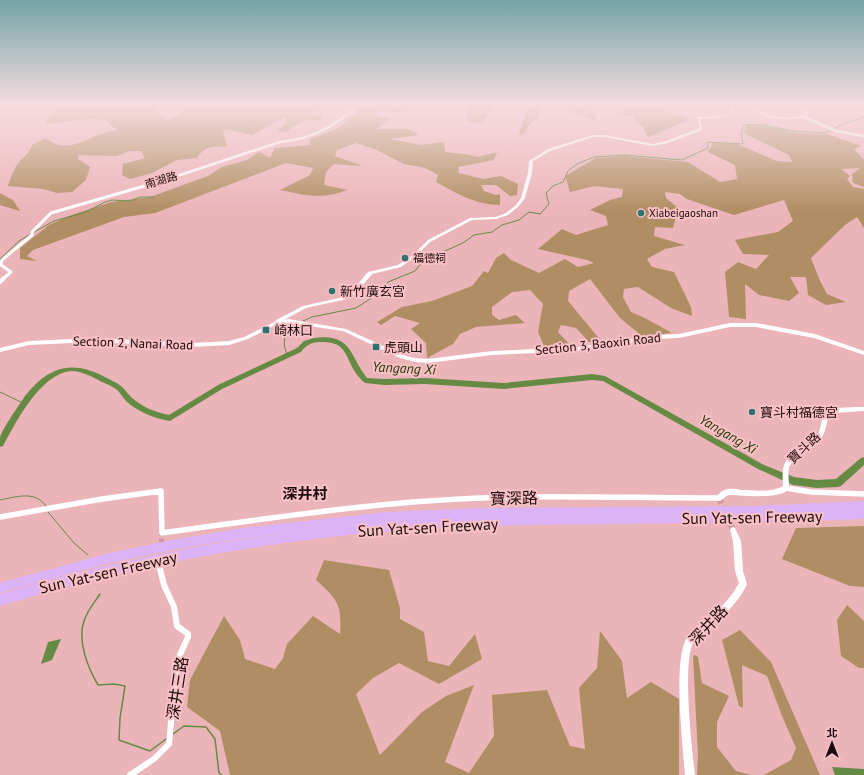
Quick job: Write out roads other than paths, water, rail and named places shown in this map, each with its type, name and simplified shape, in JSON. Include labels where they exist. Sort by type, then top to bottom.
[{"type":"highway","name":"Sun Yat-sen Freeway","points":[[0,588],[110,558],[172,545],[249,532],[365,520],[483,513],[758,510],[864,506]]},
{"type":"highway","name":"Sun Yat-sen Freeway","points":[[0,600],[63,581],[178,555],[268,540],[384,527],[532,521],[864,514]]},
{"type":"street","name":"南湖路","points":[[0,282],[11,272],[2,266],[2,260],[32,235],[32,232],[51,213],[115,193],[161,181],[280,142],[302,139]]},
{"type":"street","points":[[276,322],[305,307],[344,298],[356,290],[370,273],[399,266],[414,256],[429,241],[471,219],[496,218],[507,214],[518,205],[524,196],[531,171],[531,161],[549,150],[587,139]]},
{"type":"street","points":[[615,139],[645,145],[659,145],[675,139]]},
{"type":"street","name":"Section 3, Baoxin Road","points":[[276,322],[293,321],[310,323],[347,331],[402,357],[428,361],[492,353],[577,349],[655,337],[679,336],[730,325],[756,325],[815,336],[863,352]]},
{"type":"street","name":"Section 2, Nanai Road","points":[[0,350],[29,343],[94,340],[212,345],[238,341],[276,322]]},
{"type":"street","points":[[863,352],[864,359]]},
{"type":"street","name":"寶斗路","points":[[786,488],[784,472],[788,461],[816,439],[824,429],[825,416],[829,412],[837,410],[864,409]]},
{"type":"street","name":"寶深路","points":[[0,518],[102,499],[161,491],[162,533],[308,513],[418,502],[513,497],[720,498],[725,493],[729,492],[774,493],[786,488],[811,492],[864,494]]},
{"type":"street","name":"深井路","points":[[690,775],[684,671],[685,651],[689,641],[738,594],[743,584],[739,571],[736,541],[733,530]]},
{"type":"street","name":"深井三路","points":[[130,775],[154,759],[169,742],[179,657],[188,637],[188,634],[177,626],[175,609],[169,595],[164,589],[160,569]]},
{"type":"waterway","points":[[303,321],[312,317],[356,308],[376,295],[388,282],[415,271],[428,255],[445,251],[463,243],[474,235],[492,232],[502,225],[519,220],[529,212],[540,214],[549,204],[546,193],[553,186],[563,182],[568,171],[577,164],[594,157],[625,155],[682,160],[708,148],[708,142],[743,144],[742,139]]},
{"type":"waterway","points":[[34,232],[54,221],[86,212],[105,202],[112,200],[130,201],[140,197],[154,197]]},
{"type":"waterway","points":[[0,259],[19,241],[29,235]]},
{"type":"waterway","points":[[287,354],[284,345],[285,337],[289,330],[296,324]]},
{"type":"waterway","name":"Yangang Xi","points":[[0,444],[14,418],[33,391],[57,372],[71,369],[86,371],[117,387],[133,403],[143,409],[153,414],[170,418],[220,387],[299,350],[306,343],[317,340],[329,340],[343,345],[365,380],[384,382],[425,381],[504,386],[592,377],[605,379],[761,467],[793,481],[817,484],[838,483],[864,460]]},
{"type":"waterway","points":[[0,392],[23,403]]},
{"type":"waterway","points":[[0,500],[19,496],[31,496],[42,501],[46,506]]},
{"type":"waterway","points":[[48,512],[74,543],[88,555]]},
{"type":"waterway","points":[[100,594],[85,617],[82,629],[83,646],[87,663],[98,685],[114,684],[125,686],[120,718],[119,740],[150,751],[166,739]]},
{"type":"waterway","points":[[173,734],[184,726],[206,727],[215,739],[219,773],[222,775]]},
{"type":"tunnel","points":[[719,498],[733,530]]},
{"type":"tunnel","points":[[160,568],[162,533]]},
{"type":"place","name":"Xiabeigaoshan","points":[[641,213]]},
{"type":"place","name":"福德祠","points":[[405,258]]},
{"type":"place","name":"新竹廣玄宮","points":[[332,291]]},
{"type":"place","name":"崎林口","points":[[266,330]]},
{"type":"place","name":"虎頭山","points":[[376,347]]},
{"type":"place","name":"寶斗村福德宮","points":[[752,412]]},
{"type":"district","name":"深井村","points":[[305,493]]}]
